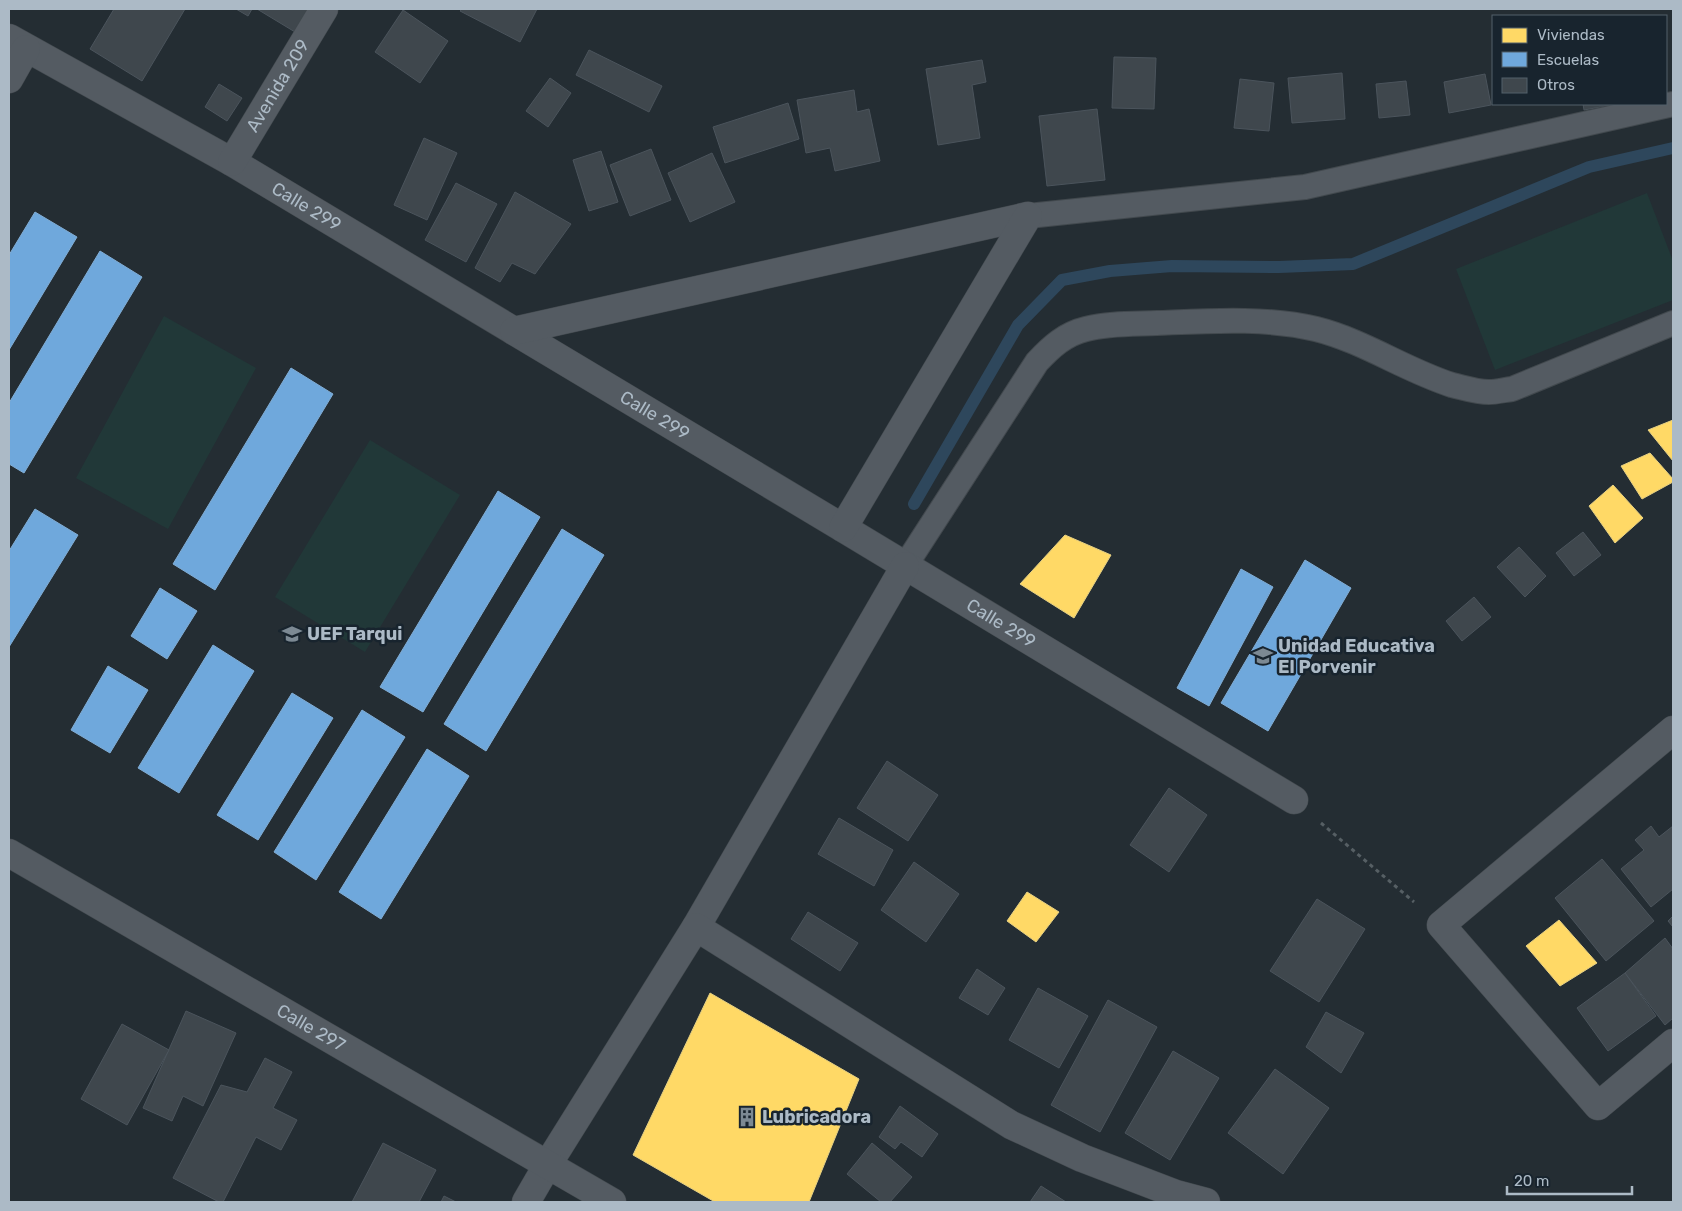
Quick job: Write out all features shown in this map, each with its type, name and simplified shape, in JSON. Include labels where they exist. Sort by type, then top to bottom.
[{"type":"street","name":"Avenida 209","points":[[232,162],[324,9]]},
{"type":"street","name":"Calle 299","points":[[18,43],[232,162],[1294,800]]},
{"type":"street","points":[[9,79],[18,43]]},
{"type":"street","points":[[514,331],[1028,216]]},
{"type":"street","points":[[844,528],[1028,216]]},
{"type":"street","points":[[526,1202],[696,927],[905,566]]},
{"type":"street","points":[[1673,730],[1441,925],[1598,1106],[1673,1043]]},
{"type":"street","name":"Calle 297","points":[[9,853],[612,1202]]},
{"type":"street","points":[[696,927],[1012,1125],[1082,1158],[1176,1194],[1206,1202]]},
{"type":"lane","points":[[1028,216],[1305,187],[1673,104]]},
{"type":"lane","points":[[905,566],[1037,362],[1054,344],[1071,334],[1086,329],[1112,325],[1205,321],[1276,323],[1316,329],[1353,342],[1436,380],[1474,391],[1491,392],[1512,389],[1673,324]]},
{"type":"path","points":[[1294,800],[1441,925]]},
{"type":"green space","points":[[1647,193],[1673,261],[1673,300],[1495,370],[1456,269]]},
{"type":"green space","points":[[164,316],[256,368],[168,529],[76,478]]},
{"type":"green space","points":[[370,440],[460,495],[365,652],[275,597]]},
{"type":"building: Viviendas","points":[[1673,420],[1673,461],[1648,430]]},
{"type":"building: Viviendas","points":[[1650,453],[1673,479],[1673,482],[1642,499],[1621,466]]},
{"type":"building: Viviendas","points":[[1613,485],[1643,518],[1615,543],[1589,506]]},
{"type":"building: Viviendas","points":[[1065,535],[1111,555],[1074,618],[1020,584]]},
{"type":"building: Viviendas","points":[[1027,892],[1059,912],[1036,942],[1007,921]]},
{"type":"building: Viviendas","points":[[1559,920],[1597,963],[1560,986],[1526,946]]},
{"type":"building: Viviendas","name":"Lubricadora","points":[[710,993],[859,1079],[809,1202],[715,1202],[633,1155]]},
{"type":"building: Escuelas","points":[[35,212],[77,237],[9,350],[9,255]]},
{"type":"building: Escuelas","points":[[100,251],[142,277],[24,473],[9,464],[9,403]]},
{"type":"building: Escuelas","points":[[291,368],[333,394],[215,590],[173,564]]},
{"type":"building: Escuelas","points":[[498,491],[540,517],[423,712],[380,687]]},
{"type":"building: Escuelas","points":[[35,509],[78,535],[9,647],[9,551]]},
{"type":"building: Escuelas","points":[[562,529],[604,555],[486,751],[444,724]]},
{"type":"building: Escuelas","points":[[1305,560],[1351,588],[1268,731],[1221,703]]},
{"type":"building: Escuelas","points":[[1241,569],[1273,587],[1209,706],[1177,688]]},
{"type":"building: Escuelas","points":[[160,588],[197,611],[167,659],[131,636]]},
{"type":"building: Escuelas","points":[[213,645],[254,671],[179,793],[138,768]]},
{"type":"building: Escuelas","points":[[108,666],[148,690],[110,753],[71,730]]},
{"type":"building: Escuelas","points":[[292,693],[333,718],[258,840],[217,815]]},
{"type":"building: Escuelas","points":[[362,710],[405,737],[316,880],[274,852]]},
{"type":"building: Escuelas","points":[[427,749],[469,776],[381,919],[339,892]]},
{"type":"building: Otros","points":[[114,9],[185,9],[142,81],[90,49]]},
{"type":"building: Otros","points":[[236,9],[252,9],[248,16]]},
{"type":"building: Otros","points":[[257,9],[317,9],[300,35]]},
{"type":"building: Otros","points":[[462,9],[537,9],[520,42],[460,11]]},
{"type":"building: Otros","points":[[403,10],[448,41],[420,83],[375,52]]},
{"type":"building: Otros","points":[[589,50],[662,86],[649,112],[576,75]]},
{"type":"building: Otros","points":[[1114,57],[1156,58],[1154,109],[1112,108]]},
{"type":"building: Otros","points":[[982,60],[986,82],[972,85],[980,138],[938,145],[926,69]]},
{"type":"building: Otros","points":[[1342,73],[1345,119],[1292,123],[1288,78]]},
{"type":"building: Otros","points":[[1485,74],[1491,105],[1449,113],[1444,82]]},
{"type":"building: Otros","points":[[550,78],[571,93],[548,127],[526,111]]},
{"type":"building: Otros","points":[[1240,79],[1274,83],[1269,131],[1234,128]]},
{"type":"building: Otros","points":[[1406,81],[1410,115],[1379,118],[1376,84]]},
{"type":"building: Otros","points":[[219,84],[242,98],[227,121],[205,107]]},
{"type":"building: Otros","points":[[854,90],[857,112],[869,109],[880,161],[835,171],[830,148],[806,153],[797,100]]},
{"type":"building: Otros","points":[[788,103],[799,139],[725,163],[713,127]]},
{"type":"building: Otros","points":[[1583,105],[1612,105],[1584,110]]},
{"type":"building: Otros","points":[[1097,109],[1105,180],[1047,186],[1039,116]]},
{"type":"building: Otros","points":[[424,138],[457,153],[427,220],[394,205]]},
{"type":"building: Otros","points":[[651,149],[671,200],[630,216],[610,165]]},
{"type":"building: Otros","points":[[601,151],[618,202],[589,211],[573,160]]},
{"type":"building: Otros","points":[[712,153],[735,202],[690,222],[668,173]]},
{"type":"building: Otros","points":[[456,183],[497,204],[466,262],[425,240]]},
{"type":"building: Otros","points":[[515,192],[571,224],[535,274],[512,263],[500,282],[475,268]]},
{"type":"building: Otros","points":[[1583,532],[1601,555],[1574,576],[1556,553]]},
{"type":"building: Otros","points":[[1519,547],[1546,576],[1525,597],[1497,567]]},
{"type":"building: Otros","points":[[1474,597],[1491,617],[1462,641],[1446,621]]},
{"type":"building: Otros","points":[[887,761],[938,795],[908,841],[857,808]]},
{"type":"building: Otros","points":[[1169,788],[1207,815],[1169,872],[1130,845]]},
{"type":"building: Otros","points":[[839,818],[893,850],[874,886],[818,854]]},
{"type":"building: Otros","points":[[1651,826],[1659,837],[1673,826],[1673,889],[1651,907],[1621,869],[1644,850],[1635,840]]},
{"type":"building: Otros","points":[[1602,859],[1654,921],[1606,961],[1555,898]]},
{"type":"building: Otros","points":[[914,862],[959,894],[926,942],[881,910]]},
{"type":"building: Otros","points":[[1317,899],[1365,929],[1319,1002],[1270,971]]},
{"type":"building: Otros","points":[[808,912],[858,943],[840,971],[791,939]]},
{"type":"building: Otros","points":[[1673,916],[1673,927],[1668,921]]},
{"type":"building: Otros","points":[[1665,938],[1673,949],[1673,1018],[1665,1025],[1625,973]]},
{"type":"building: Otros","points":[[977,969],[1005,988],[988,1015],[959,998]]},
{"type":"building: Otros","points":[[1625,973],[1656,1016],[1608,1051],[1577,1008]]},
{"type":"building: Otros","points":[[1038,988],[1088,1016],[1059,1068],[1009,1040]]},
{"type":"building: Otros","points":[[1108,1000],[1157,1027],[1100,1132],[1051,1105]]},
{"type":"building: Otros","points":[[186,1011],[236,1033],[203,1106],[183,1096],[172,1121],[143,1108]]},
{"type":"building: Otros","points":[[1326,1012],[1364,1033],[1341,1073],[1306,1047]]},
{"type":"building: Otros","points":[[122,1024],[169,1050],[127,1125],[81,1099]]},
{"type":"building: Otros","points":[[1173,1051],[1219,1078],[1170,1160],[1125,1133]]},
{"type":"building: Otros","points":[[265,1058],[292,1072],[273,1108],[297,1120],[281,1150],[256,1137],[223,1202],[219,1202],[173,1178],[221,1085],[247,1092]]},
{"type":"building: Otros","points":[[1275,1069],[1329,1108],[1283,1174],[1228,1133]]},
{"type":"building: Otros","points":[[900,1106],[938,1134],[922,1157],[901,1142],[895,1149],[879,1137]]},
{"type":"building: Otros","points":[[383,1143],[436,1170],[419,1202],[352,1202]]},
{"type":"building: Otros","points":[[872,1143],[912,1177],[890,1202],[881,1202],[847,1174]]},
{"type":"building: Otros","points":[[1041,1186],[1066,1202],[1030,1202]]},
{"type":"building: Otros","points":[[444,1196],[456,1202],[441,1202]]},
{"type":"waterway","points":[[914,504],[1018,325],[1062,280],[1110,271],[1172,266],[1279,267],[1353,264],[1589,167],[1673,148]]},
{"type":"place","name":"UEF Tarqui","points":[[292,634]]},
{"type":"place","name":"Unidad Educativa El Porvenir","points":[[1263,656]]},
{"type":"place","name":"Lubricadora","points":[[747,1117]]}]
